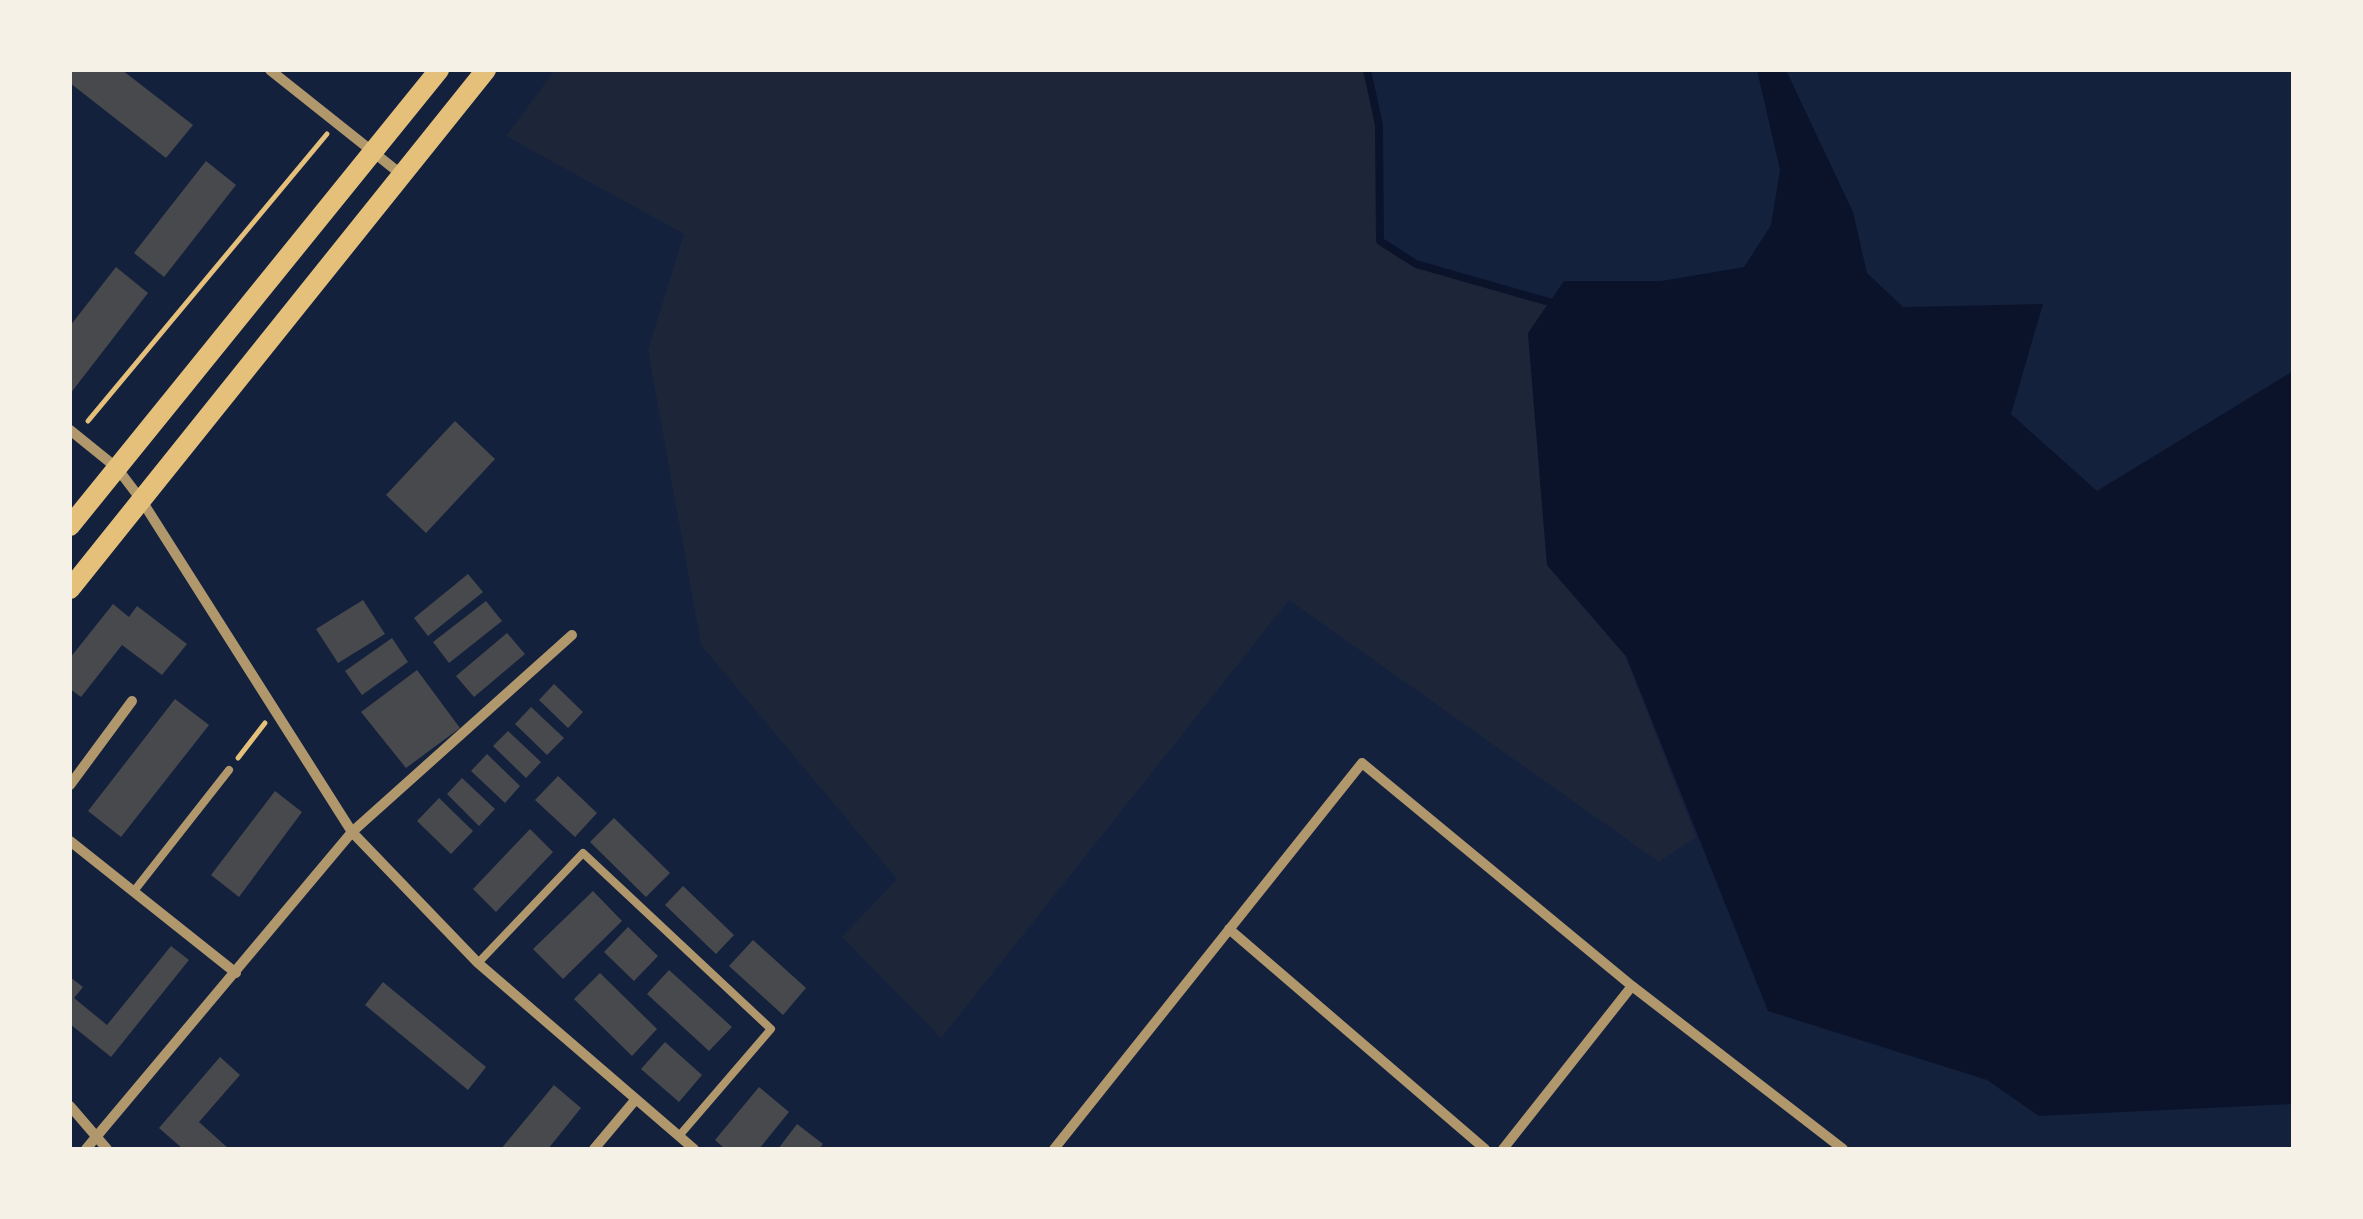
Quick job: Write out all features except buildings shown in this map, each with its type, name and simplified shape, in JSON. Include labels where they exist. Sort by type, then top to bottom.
[{"type":"main road","points":[[70,526],[439,70]]},
{"type":"main road","points":[[70,589],[486,70]]},
{"type":"street","points":[[270,70],[403,176]]},
{"type":"street","points":[[73,432],[117,468],[142,501],[352,832],[478,964],[694,1149]]},
{"type":"street","points":[[86,1149],[352,832],[572,635]]},
{"type":"street","points":[[70,785],[132,701]]},
{"type":"street","points":[[1054,1149],[1362,762],[1632,986],[1843,1149]]},
{"type":"street","points":[[70,841],[236,972]]},
{"type":"street","points":[[1229,930],[1485,1149]]},
{"type":"street","points":[[1503,1149],[1632,986]]},
{"type":"street","points":[[594,1149],[636,1098]]},
{"type":"street","points":[[70,1106],[107,1149]]},
{"type":"lane","points":[[134,891],[229,770]]},
{"type":"lane","points":[[478,964],[583,853],[771,1029],[679,1136]]},
{"type":"path","points":[[73,432],[336,123]]},
{"type":"path","points":[[229,770],[276,708]]},
{"type":"shaded area","points":[[555,70],[1367,70],[1379,125],[1380,241],[1416,264],[1549,302],[1528,334],[1547,565],[1625,656],[1696,837],[1659,862],[1289,600],[941,1038],[842,937],[897,879],[701,645],[648,350],[684,234],[506,136]]},
{"type":"shaded area","points":[[1757,70],[1786,70],[1853,212],[1867,273],[1903,307],[2043,304],[2011,414],[2097,491],[2293,371],[2293,1104],[2039,1116],[1987,1080],[1768,1011],[1626,656],[1547,565],[1528,333],[1564,281],[1661,281],[1744,267],[1771,225],[1780,170]]},
{"type":"waterway","points":[[1367,70],[1379,125],[1380,241],[1416,264],[1549,302]]}]
